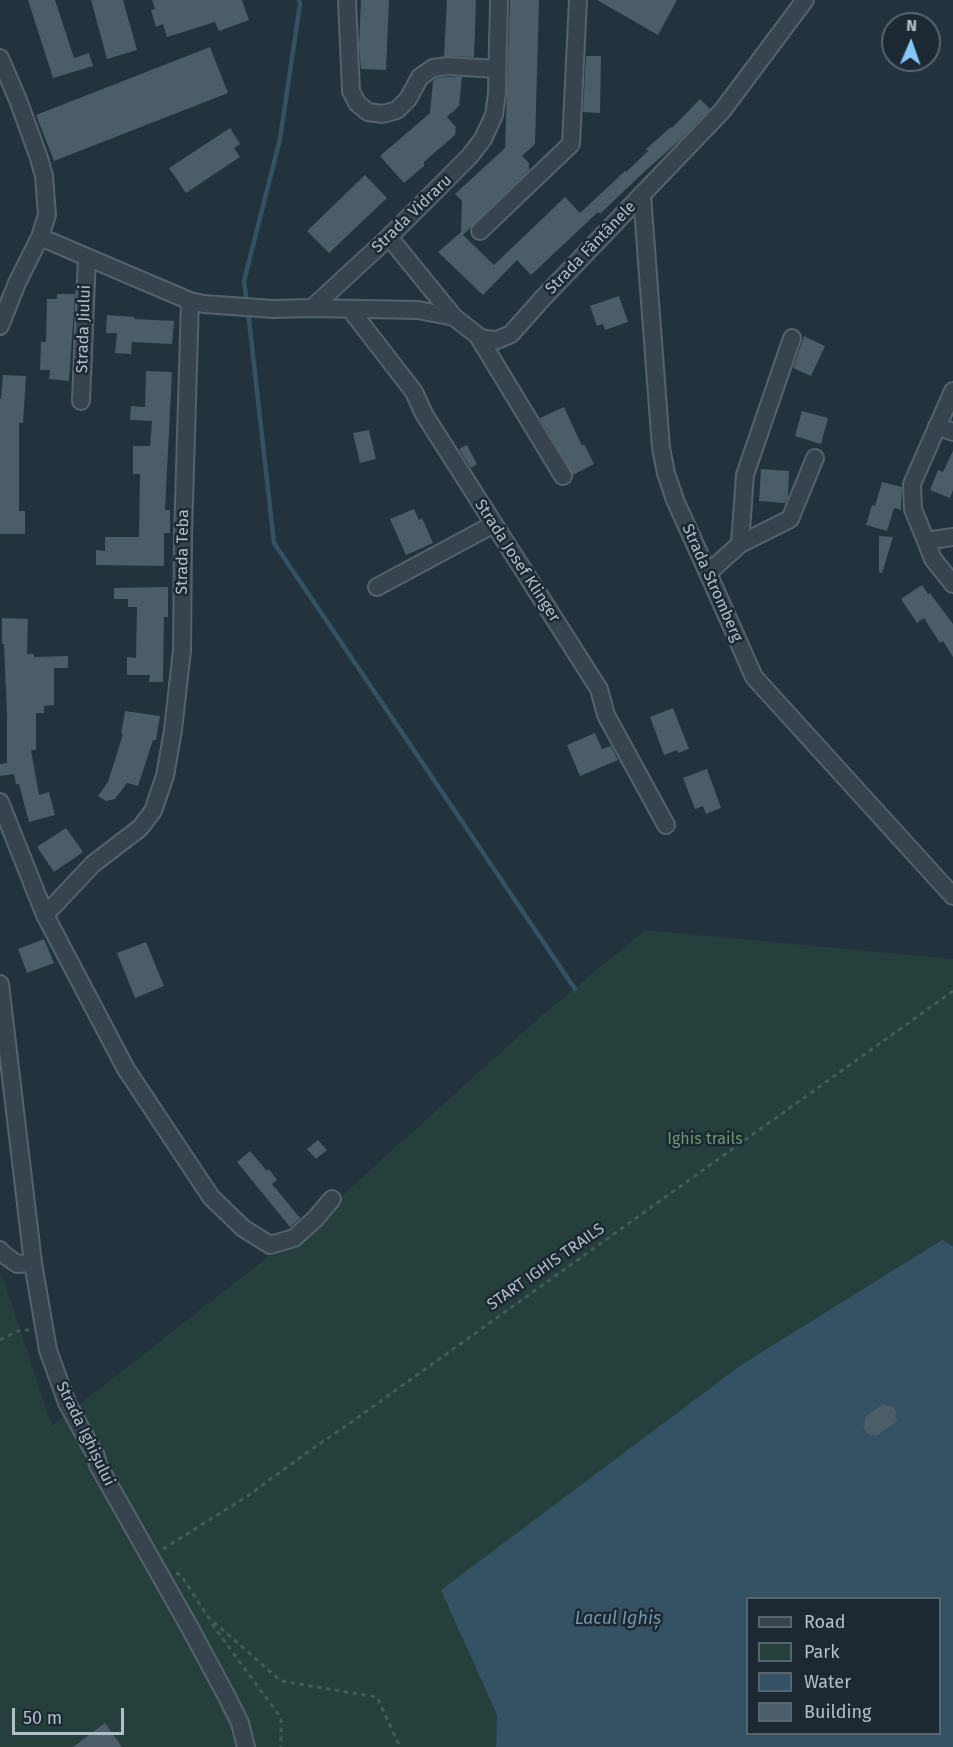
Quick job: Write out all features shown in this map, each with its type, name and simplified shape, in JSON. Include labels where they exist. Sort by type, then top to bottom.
[{"type":"street","points":[[346,0],[351,91],[357,103],[368,112],[383,114],[397,110],[408,99],[420,77],[433,69],[448,66],[497,69]]},
{"type":"street","name":"Strada Vidraru","points":[[312,308],[389,237],[469,157],[483,139],[494,115],[499,0]]},
{"type":"street","points":[[480,231],[571,144],[578,0]]},
{"type":"street","name":"Strada Fântânele","points":[[478,336],[497,340],[511,334],[722,111],[805,0]]},
{"type":"street","points":[[0,58],[39,158],[44,176],[47,215],[40,237],[2,319]]},
{"type":"street","name":"Strada Stromberg","points":[[642,195],[661,448],[675,500],[754,677],[953,896]]},
{"type":"street","points":[[40,237],[197,302],[273,309],[418,310],[454,317]]},
{"type":"street","points":[[389,237],[454,317],[478,336],[563,476]]},
{"type":"street","name":"Strada Jiului","points":[[81,401],[87,257]]},
{"type":"street","name":"Strada Teba","points":[[45,915],[93,864],[140,828],[153,811],[165,776],[182,650],[183,537],[197,302]]},
{"type":"street","name":"Strada Josef Klinger","points":[[350,309],[414,392],[424,414],[599,688],[606,715],[666,825]]},
{"type":"street","points":[[740,544],[745,475],[792,338]]},
{"type":"street","points":[[953,391],[912,484],[913,509],[933,559],[953,584]]},
{"type":"street","points":[[937,426],[953,432]]},
{"type":"street","points":[[708,573],[740,544],[790,519],[815,458]]},
{"type":"street","points":[[377,586],[494,524]]},
{"type":"street","points":[[926,541],[953,537]]},
{"type":"street","points":[[0,802],[45,915],[126,1069],[211,1197],[243,1228],[270,1245],[294,1238],[332,1199]]},
{"type":"street","name":"Strada Ighișului","points":[[0,984],[33,1263],[48,1350],[67,1403],[96,1456],[98,1465],[226,1695],[240,1724],[246,1747]]},
{"type":"street","points":[[0,1250],[17,1264],[33,1263]]},
{"type":"path","name":"START IGHIS TRAILS","points":[[150,1557],[249,1495],[953,991]]},
{"type":"path","points":[[0,1340],[18,1331],[44,1329]]},
{"type":"path","points":[[150,1557],[181,1575],[208,1617],[281,1718],[280,1747]]},
{"type":"path","points":[[208,1617],[281,1681],[377,1697],[400,1747]]},
{"type":"green space","name":"Ighis trails","points":[[645,930],[953,959],[953,1246],[942,1241],[741,1365],[442,1590],[497,1715],[496,1747],[0,1747],[0,1272],[52,1426],[316,1219],[540,1017]]},
{"type":"water","name":"Lacul Ighiș","points":[[942,1240],[953,1246],[953,1747],[496,1747],[497,1715],[441,1590],[741,1365]],"holes":[[[884,1404],[896,1411],[897,1421],[866,1433],[863,1428],[866,1416]]]},
{"type":"building","points":[[28,0],[55,0],[74,58],[89,53],[93,66],[53,78]]},
{"type":"building","points":[[91,0],[123,0],[137,50],[107,59]]},
{"type":"building","points":[[152,0],[242,0],[249,20],[219,31],[215,22],[167,37],[163,24],[156,27],[151,10],[155,9]]},
{"type":"building","points":[[361,0],[389,0],[386,70],[361,69],[359,45]]},
{"type":"building","points":[[447,0],[476,0],[474,57],[444,56]]},
{"type":"building","points":[[510,0],[539,0],[535,144],[522,156],[529,163],[529,170],[463,235],[494,265],[565,197],[580,213],[626,172],[648,151],[646,149],[672,128],[700,99],[710,109],[681,139],[531,275],[517,260],[483,295],[438,252],[461,232],[462,201],[455,194],[505,148]]},
{"type":"building","points":[[597,0],[677,0],[658,35]]},
{"type":"building","points":[[210,47],[228,93],[54,161],[36,115]]},
{"type":"building","points":[[586,56],[601,56],[600,113],[583,112]]},
{"type":"building","points":[[462,77],[459,106],[447,117],[456,127],[455,135],[404,183],[380,156],[430,113],[433,81],[437,78]]},
{"type":"building","points":[[230,128],[240,144],[234,148],[240,157],[186,193],[169,168]]},
{"type":"building","points":[[365,175],[387,198],[329,253],[307,231]]},
{"type":"building","points":[[57,294],[75,294],[69,381],[49,379],[50,370],[40,370],[41,342],[46,342],[47,299],[57,299]]},
{"type":"building","points":[[619,296],[628,322],[605,330],[603,324],[597,326],[590,306]]},
{"type":"building","points":[[107,315],[174,321],[172,344],[132,342],[131,354],[115,353],[117,333],[106,333]]},
{"type":"building","points":[[804,336],[825,346],[811,376],[793,368]]},
{"type":"building","points":[[146,371],[172,372],[165,510],[170,510],[170,533],[164,533],[164,566],[96,565],[96,550],[105,551],[105,537],[139,537],[140,474],[133,474],[133,446],[150,446],[152,421],[130,420],[131,406],[145,407]]},
{"type":"building","points":[[3,375],[26,376],[23,423],[19,423],[19,511],[25,511],[25,534],[0,534],[0,399]]},
{"type":"building","points":[[564,407],[582,446],[584,444],[594,464],[573,475],[540,418]]},
{"type":"building","points":[[802,411],[828,418],[821,444],[795,436]]},
{"type":"building","points":[[369,430],[376,459],[360,463],[353,433]]},
{"type":"building","points":[[467,445],[477,464],[471,468],[459,449]]},
{"type":"building","points":[[953,451],[953,490],[950,498],[930,490],[938,470],[943,472]]},
{"type":"building","points":[[761,469],[789,471],[788,497],[785,503],[759,501]]},
{"type":"building","points":[[882,482],[902,487],[901,510],[894,508],[887,531],[866,525],[872,505],[875,506]]},
{"type":"building","points":[[414,509],[419,520],[422,518],[433,543],[406,555],[390,519]]},
{"type":"building","points":[[879,536],[893,537],[882,573],[879,572]]},
{"type":"building","points":[[922,585],[953,624],[953,657],[943,641],[940,643],[924,618],[917,623],[901,599]]},
{"type":"building","points":[[168,587],[168,617],[164,617],[163,682],[149,682],[150,675],[127,675],[127,657],[136,658],[137,607],[128,607],[128,599],[114,599],[114,588]]},
{"type":"building","points":[[2,618],[28,619],[27,654],[34,654],[34,657],[68,656],[68,668],[54,668],[54,705],[44,706],[44,713],[36,713],[36,750],[31,750],[39,795],[49,792],[55,815],[29,822],[14,774],[0,776],[0,764],[7,763]]},
{"type":"building","points":[[673,708],[689,749],[678,753],[677,750],[664,755],[650,717]]},
{"type":"building","points":[[125,711],[160,716],[156,740],[153,740],[138,786],[127,783],[115,799],[106,801],[98,796],[108,782],[123,734],[121,734]]},
{"type":"building","points":[[595,733],[602,749],[611,746],[618,760],[580,776],[567,745]]},
{"type":"building","points":[[707,769],[721,808],[706,814],[703,806],[695,809],[683,778]]},
{"type":"building","points":[[66,828],[83,852],[54,872],[37,847]]},
{"type":"building","points":[[44,939],[54,963],[27,973],[18,949]]},
{"type":"building","points":[[146,942],[164,986],[135,998],[117,953]]},
{"type":"building","points":[[318,1140],[327,1150],[316,1159],[307,1149]]},
{"type":"building","points":[[250,1151],[267,1171],[269,1169],[277,1180],[272,1184],[300,1218],[290,1227],[237,1162]]},
{"type":"building","points":[[883,1404],[893,1407],[897,1421],[876,1436],[866,1433],[863,1427],[866,1416]]},
{"type":"building","points":[[105,1723],[122,1747],[73,1747]]},
{"type":"waterway","points":[[247,303],[244,281],[280,139],[299,0]]},
{"type":"waterway","points":[[248,311],[274,543],[575,989]]}]
